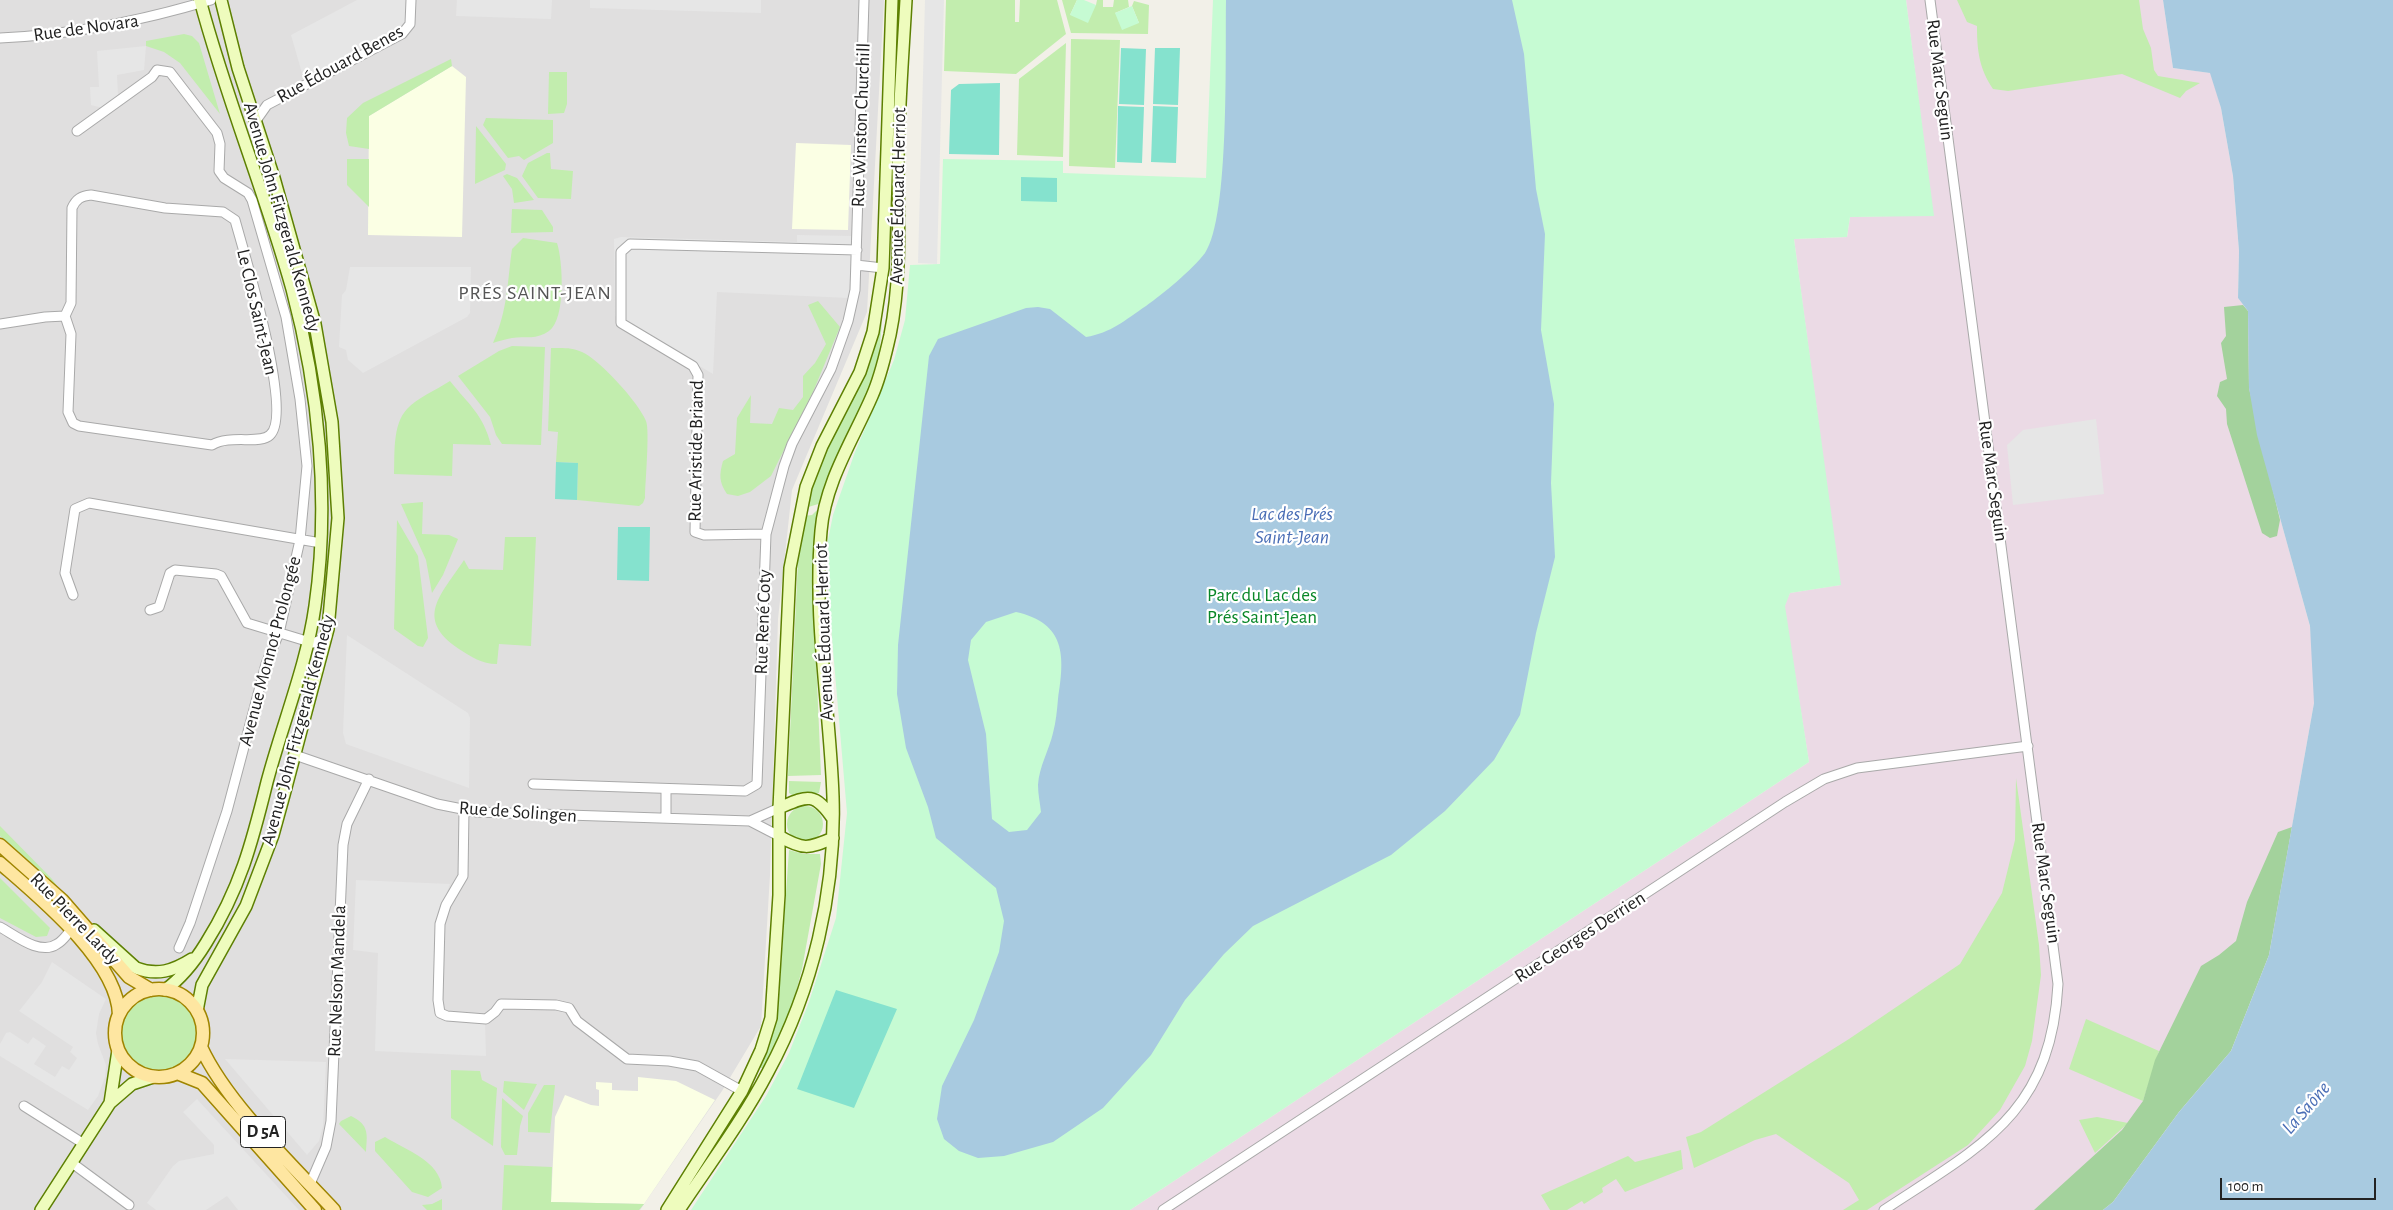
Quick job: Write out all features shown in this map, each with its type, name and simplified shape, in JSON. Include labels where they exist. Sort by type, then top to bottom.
[{"type":"main road","name":"Avenue John Fitzgerald Kennedy","points":[[197,1011],[202,985],[246,906],[273,835],[328,629],[337,530],[332,422],[327,384],[304,279],[227,31],[221,0]]},
{"type":"main road","name":"Avenue Édouard Herriot","points":[[667,1210],[742,1091],[760,1050],[771,1018],[779,895],[779,808],[790,568],[794,539],[806,486],[822,446],[863,364],[873,332],[883,268],[892,0]]},
{"type":"main road","name":"Avenue Édouard Herriot","points":[[679,1210],[748,1107],[782,1045],[797,1008],[825,910],[832,838],[833,796],[821,639],[819,583],[821,528],[842,457],[872,396],[881,373],[897,295],[900,246],[899,100],[906,0]]},
{"type":"main road","name":"Avenue John Fitzgerald Kennedy","points":[[165,990],[180,979],[198,956],[224,914],[245,866],[310,642],[321,543],[321,497],[316,424],[300,325],[267,207],[235,116],[204,1]]},
{"type":"main road","points":[[779,808],[806,798],[812,798],[825,807],[833,819]]},
{"type":"main road","points":[[779,836],[793,844],[808,848],[832,838]]},
{"type":"main road","name":"Rue Pierre Lardy","points":[[0,845],[62,900],[129,977],[151,990]]},
{"type":"main road","name":"Rue Pierre Lardy","points":[[0,863],[71,930],[97,961],[114,987],[119,1014]]},
{"type":"main road","points":[[62,900],[136,968],[150,973],[169,971],[198,956]]},
{"type":"main road","points":[[41,1210],[110,1103],[132,1084],[153,1077],[177,1073],[195,1058],[201,1048],[203,1029],[197,1011],[186,999],[165,990],[151,990],[135,996],[119,1014],[115,1038],[118,1050],[129,1065],[136,1071],[153,1077]]},
{"type":"main road","name":"D 5A","points":[[201,1048],[214,1072],[241,1106],[334,1210]]},
{"type":"main road","points":[[110,1103],[118,1050]]},
{"type":"main road","name":"D 5A","points":[[177,1073],[202,1083],[315,1210]]},
{"type":"street","name":"Rue Édouard Benes","points":[[255,122],[267,105],[402,34],[410,24],[412,0]]},
{"type":"street","name":"Rue Winston Churchill","points":[[857,250],[864,0]]},
{"type":"street","name":"Rue Marc Seguin","points":[[1884,1210],[1985,1142],[2005,1123],[2023,1099],[2040,1068],[2050,1040],[2056,1004],[2056,962],[1930,0]]},
{"type":"street","name":"Rue de Novara","points":[[0,38],[96,30],[145,20],[204,1]]},
{"type":"street","name":"Avenue Monnot Prolongée","points":[[77,131],[152,76],[157,70],[170,72],[217,133],[220,144],[219,171],[224,178],[248,193],[252,200],[286,317],[300,399],[307,466],[300,540],[279,633],[266,664],[227,811],[190,923],[179,948]]},
{"type":"street","name":"Le Clos Saint-Jean","points":[[91,195],[165,208],[222,212],[229,215],[235,220],[271,353],[277,420],[274,431],[269,437],[262,439],[224,439],[212,445],[79,426],[73,423],[68,412],[71,334],[65,316],[71,303],[72,208],[75,201],[83,196],[91,195]]},
{"type":"street","name":"Rue Aristide Briand","points":[[766,534],[704,535],[695,532],[693,528],[698,375],[693,366],[621,323],[621,252],[630,244],[857,250]]},
{"type":"street","name":"Rue René Coty","points":[[533,784],[745,791],[757,784],[766,534],[772,503],[792,444],[832,369],[841,343],[852,307],[857,250]]},
{"type":"street","points":[[856,264],[883,268]]},
{"type":"street","points":[[0,324],[65,316]]},
{"type":"street","points":[[73,595],[65,573],[76,509],[89,503],[321,543]]},
{"type":"street","points":[[150,610],[159,607],[170,573],[174,570],[216,574],[221,576],[247,623],[310,642],[326,638]]},
{"type":"street","points":[[310,642],[320,660]]},
{"type":"street","name":"Rue Georges Derrien","points":[[1163,1210],[1785,802],[1824,779],[1869,766],[2028,746]]},
{"type":"street","name":"Rue de Solingen","points":[[295,755],[437,804],[464,810],[504,814],[750,821],[779,836]]},
{"type":"street","name":"Rue Nelson Mandela","points":[[310,1184],[326,1147],[331,1121],[343,845],[347,824],[369,780]]},
{"type":"street","points":[[666,789],[666,818]]},
{"type":"street","name":"Rue de Solingen","points":[[750,821],[779,808]]},
{"type":"street","points":[[464,810],[463,876],[446,905],[440,924],[438,1000],[440,1013],[447,1016],[486,1019],[501,1004],[556,1005],[569,1008],[577,1021],[626,1059],[670,1061],[697,1066],[742,1091]]},
{"type":"street","points":[[0,927],[36,946],[46,948],[57,945],[71,930]]},
{"type":"street","points":[[24,1106],[84,1144]]},
{"type":"street","points":[[72,1162],[130,1205]]},
{"type":"shaded area","points":[[0,0],[884,0],[867,312],[792,490],[778,619],[770,875],[761,1026],[722,1091],[640,1210],[0,1210]]},
{"type":"shaded area","points":[[357,0],[415,0],[413,25],[306,87],[291,35]]},
{"type":"shaded area","points":[[457,0],[552,0],[551,19],[456,16]]},
{"type":"shaded area","points":[[590,0],[761,0],[761,13],[590,8]]},
{"type":"shaded area","points":[[925,0],[944,0],[937,264],[918,263]]},
{"type":"shaded area","points":[[1906,0],[2163,0],[2173,68],[2211,73],[2221,108],[2233,176],[2239,251],[2238,298],[2248,311],[2257,435],[2310,626],[2314,666],[2314,703],[2269,955],[2103,1210],[1130,1210],[1809,762],[1784,606],[1790,593],[1840,585],[1794,239],[1847,237],[1850,217],[1933,215]]},
{"type":"shaded area","points":[[146,46],[144,70],[117,75],[118,96],[103,108],[91,105],[90,87],[99,87],[97,51]]},
{"type":"shaded area","points":[[1121,48],[1146,49],[1144,105],[1119,104]]},
{"type":"shaded area","points":[[1155,48],[1180,48],[1178,105],[1153,104]]},
{"type":"shaded area","points":[[452,66],[466,77],[462,237],[368,235],[369,116]]},
{"type":"shaded area","points":[[1000,83],[999,155],[949,154],[951,90],[959,84]]},
{"type":"shaded area","points":[[1118,106],[1144,107],[1142,163],[1117,162]]},
{"type":"shaded area","points":[[1153,106],[1178,107],[1176,163],[1151,162]]},
{"type":"shaded area","points":[[796,143],[851,145],[848,230],[792,229]]},
{"type":"shaded area","points":[[1021,177],[1057,178],[1057,202],[1021,201]]},
{"type":"shaded area","points":[[797,235],[852,236],[849,298],[717,292],[713,374],[615,316],[614,239],[621,237],[797,242]]},
{"type":"shaded area","points":[[350,267],[471,267],[470,313],[467,317],[363,373],[348,360],[346,350],[339,347],[342,295],[346,290]]},
{"type":"shaded area","points":[[2096,419],[2104,494],[2013,505],[2007,445],[2023,430]]},
{"type":"shaded area","points":[[556,462],[578,463],[577,500],[555,499]]},
{"type":"shaded area","points":[[618,527],[650,527],[649,581],[617,580]]},
{"type":"shaded area","points":[[347,635],[468,713],[470,718],[469,788],[346,744],[343,733]]},
{"type":"shaded area","points":[[356,880],[450,884],[438,917],[436,1015],[438,1018],[485,1023],[486,1056],[375,1051],[378,953],[353,950]]},
{"type":"shaded area","points":[[52,962],[106,999],[99,1014],[96,1033],[106,1065],[105,1077],[98,1096],[88,1110],[0,1056],[0,1044],[6,1033],[10,1032],[28,1044],[33,1037],[46,1046],[34,1064],[55,1077],[62,1066],[69,1070],[77,1058],[70,1052],[73,1047],[19,1011],[42,982]]},
{"type":"shaded area","points":[[836,990],[897,1009],[854,1108],[797,1089]]},
{"type":"shaded area","points":[[225,1059],[326,1062],[323,1126],[319,1141],[307,1155]]},
{"type":"shaded area","points":[[638,1077],[676,1081],[715,1100],[644,1204],[551,1202],[555,1117],[565,1095],[591,1105],[599,1106],[599,1090],[596,1089],[596,1082],[612,1083],[612,1090],[638,1091]]},
{"type":"shaded area","points":[[197,1099],[299,1210],[238,1210],[227,1196],[206,1210],[156,1210],[147,1203],[173,1166],[179,1161],[214,1154],[214,1145],[183,1112]]},
{"type":"green space","points":[[946,0],[1015,0],[1015,22],[1019,22],[1020,0],[1057,0],[1066,34],[1016,74],[944,71]]},
{"type":"green space","points":[[1062,0],[1077,0],[1070,15],[1096,5],[1097,0],[1103,0],[1103,7],[1113,7],[1114,0],[1128,0],[1129,7],[1115,13],[1139,23],[1132,6],[1134,1],[1149,5],[1148,34],[1071,33]]},
{"type":"green space","points":[[1077,0],[1084,0],[1096,5],[1088,23],[1070,15]]},
{"type":"green space","name":"Parc du Lac des Prés Saint-Jean","points":[[1213,0],[1906,0],[1934,216],[1850,217],[1847,237],[1794,239],[1841,585],[1790,593],[1785,606],[1809,762],[1130,1210],[691,1210],[766,1096],[789,1053],[809,1002],[836,918],[847,813],[829,603],[828,540],[833,515],[855,452],[894,360],[905,320],[910,265],[940,264],[943,159],[1063,161],[1063,173],[1206,178]]},
{"type":"green space","points":[[1957,0],[2139,0],[2143,29],[2151,48],[2154,70],[2158,76],[2200,83],[2186,91],[2180,98],[2122,74],[2008,91],[1993,89],[1980,59],[1977,26],[1967,22]]},
{"type":"green space","points":[[1132,6],[1139,23],[1122,30],[1115,13]]},
{"type":"green space","points":[[184,34],[192,36],[199,43],[220,114],[180,63],[164,52],[146,46],[146,41]]},
{"type":"green space","points":[[1071,39],[1120,40],[1115,168],[1069,166]]},
{"type":"green space","points":[[1066,43],[1063,157],[1017,155],[1019,79]]},
{"type":"green space","points":[[451,59],[452,66],[369,116],[369,149],[349,146],[346,133],[347,118],[363,103]]},
{"type":"green space","points":[[549,72],[567,72],[567,104],[564,113],[548,114]]},
{"type":"green space","points":[[486,118],[553,120],[553,143],[524,160],[519,156],[508,158],[483,125]]},
{"type":"green space","points":[[476,126],[506,164],[505,170],[475,184]]},
{"type":"green space","points":[[550,153],[551,169],[573,171],[571,199],[538,198],[522,176],[528,163]]},
{"type":"green space","points":[[347,159],[369,159],[369,207],[347,185]]},
{"type":"green space","points":[[507,174],[517,178],[534,200],[514,203],[512,189],[503,176]]},
{"type":"green space","points":[[512,209],[542,210],[553,227],[553,232],[511,233]]},
{"type":"green space","points":[[523,238],[557,243],[562,276],[561,303],[558,315],[554,325],[544,334],[535,337],[512,338],[493,343],[502,319],[512,249]]},
{"type":"green space","points":[[818,301],[840,327],[813,392],[771,476],[750,492],[738,496],[727,494],[722,486],[720,474],[723,461],[735,454],[737,418],[751,395],[750,423],[772,424],[779,408],[793,410],[803,397],[803,376],[815,363],[826,344],[808,305]]},
{"type":"green space","points":[[2243,305],[2248,311],[2249,388],[2280,520],[2277,536],[2270,538],[2262,533],[2227,424],[2226,409],[2217,396],[2220,382],[2227,379],[2221,343],[2226,336],[2224,307]]},
{"type":"green space","points":[[882,322],[878,368],[825,502],[805,508],[823,454],[866,370]]},
{"type":"green space","points":[[512,346],[545,347],[541,445],[502,444],[496,435],[490,417],[458,376],[499,351]]},
{"type":"green space","points":[[551,348],[574,349],[589,356],[618,382],[642,413],[647,426],[647,446],[645,498],[639,506],[577,500],[578,463],[556,462],[558,432],[548,431]]},
{"type":"green space","points":[[450,381],[480,417],[491,445],[453,444],[452,476],[394,474],[395,440],[402,416],[416,401]]},
{"type":"green space","points":[[423,502],[422,534],[449,535],[458,539],[443,575],[432,593],[426,560],[401,504]]},
{"type":"green space","points":[[817,510],[821,510],[814,611],[821,775],[788,776],[799,539],[803,516],[812,515]]},
{"type":"green space","points":[[397,520],[418,556],[428,638],[423,647],[418,646],[394,629]]},
{"type":"green space","points":[[505,537],[536,537],[531,646],[499,644],[497,664],[491,664],[473,657],[445,638],[437,627],[436,606],[447,584],[464,560],[469,569],[503,570]]},
{"type":"green space","points":[[2016,778],[2039,945],[2041,975],[2032,1041],[2025,1066],[2000,1110],[1968,1145],[1867,1210],[1843,1210],[1859,1200],[1849,1183],[1776,1134],[1755,1140],[1694,1168],[1686,1137],[1701,1132],[1849,1039],[1960,964],[2002,893],[2015,840]]},
{"type":"green space","points":[[789,781],[821,782],[819,793],[792,795],[789,793]]},
{"type":"green space","points":[[805,806],[812,807],[818,811],[822,817],[822,831],[818,837],[812,841],[805,842],[798,841],[792,837],[788,831],[787,824],[788,817],[792,811],[798,807]]},
{"type":"green space","points":[[0,826],[52,879],[58,887],[0,836]]},
{"type":"green space","points":[[2292,827],[2269,955],[2231,1051],[2179,1112],[2113,1202],[2103,1210],[2034,1210],[2122,1130],[2143,1101],[2155,1060],[2201,966],[2219,955],[2236,941],[2247,902],[2278,832]]},
{"type":"green space","points":[[789,850],[804,854],[820,854],[821,864],[802,969],[791,1011],[763,1069],[758,1066],[778,1009]]},
{"type":"green space","points":[[0,878],[50,928],[47,936],[36,937],[0,918]]},
{"type":"green space","points":[[152,996],[166,996],[180,1002],[190,1012],[196,1026],[194,1047],[180,1064],[166,1070],[152,1070],[138,1064],[128,1054],[122,1040],[122,1026],[128,1012],[138,1002]]},
{"type":"green space","points":[[2086,1019],[2159,1051],[2143,1101],[2069,1069]]},
{"type":"green space","points":[[451,1070],[480,1071],[482,1080],[497,1088],[493,1146],[451,1118]]},
{"type":"green space","points":[[504,1081],[537,1084],[524,1110],[503,1092]]},
{"type":"green space","points":[[544,1085],[555,1085],[550,1133],[528,1132],[528,1113]]},
{"type":"green space","points":[[502,1098],[523,1116],[517,1155],[505,1155],[501,1147]]},
{"type":"green space","points":[[351,1116],[362,1123],[366,1131],[366,1152],[339,1124]]},
{"type":"green space","points":[[2097,1117],[2128,1123],[2095,1153],[2079,1120]]},
{"type":"green space","points":[[385,1137],[429,1163],[440,1179],[442,1188],[428,1197],[412,1192],[375,1151],[375,1142]]},
{"type":"green space","points":[[1681,1150],[1683,1169],[1625,1192],[1616,1179],[1602,1188],[1603,1192],[1584,1204],[1582,1201],[1567,1210],[1550,1210],[1541,1195],[1628,1156],[1635,1162]]},
{"type":"green space","points":[[504,1165],[552,1167],[551,1202],[644,1204],[639,1210],[502,1210]]},
{"type":"green space","points":[[442,1199],[442,1210],[427,1210],[422,1205],[432,1204]]},
{"type":"water","name":"Lac des Prés Saint-Jean","points":[[1226,0],[1512,0],[1524,54],[1536,189],[1545,234],[1541,330],[1554,404],[1551,483],[1555,557],[1536,633],[1520,715],[1494,760],[1445,811],[1391,855],[1253,926],[1224,954],[1185,1000],[1151,1055],[1103,1108],[1053,1142],[1004,1156],[978,1158],[959,1151],[944,1139],[937,1119],[942,1086],[974,1020],[999,952],[1004,921],[996,888],[936,838],[928,807],[906,748],[897,694],[898,645],[929,356],[938,339],[1026,308],[1050,309],[1086,337],[1095,335],[1118,325],[1153,301],[1193,267],[1205,253],[1213,234],[1219,205],[1222,171],[1226,93]],"holes":[[[1016,612],[1045,624],[1053,633],[1058,644],[1061,655],[1060,683],[1054,729],[1039,778],[1038,788],[1041,812],[1027,830],[1009,832],[992,819],[986,734],[968,660],[971,640],[986,622]]]},
{"type":"water","name":"La Saône","points":[[2163,0],[2393,0],[2393,1210],[2103,1210],[2113,1202],[2179,1112],[2231,1051],[2269,955],[2314,703],[2310,626],[2257,435],[2249,388],[2248,311],[2238,298],[2239,251],[2233,176],[2221,108],[2210,73],[2173,68]]},
{"type":"district","name":"PRÉS SAINT-JEAN","points":[[535,293]]}]
